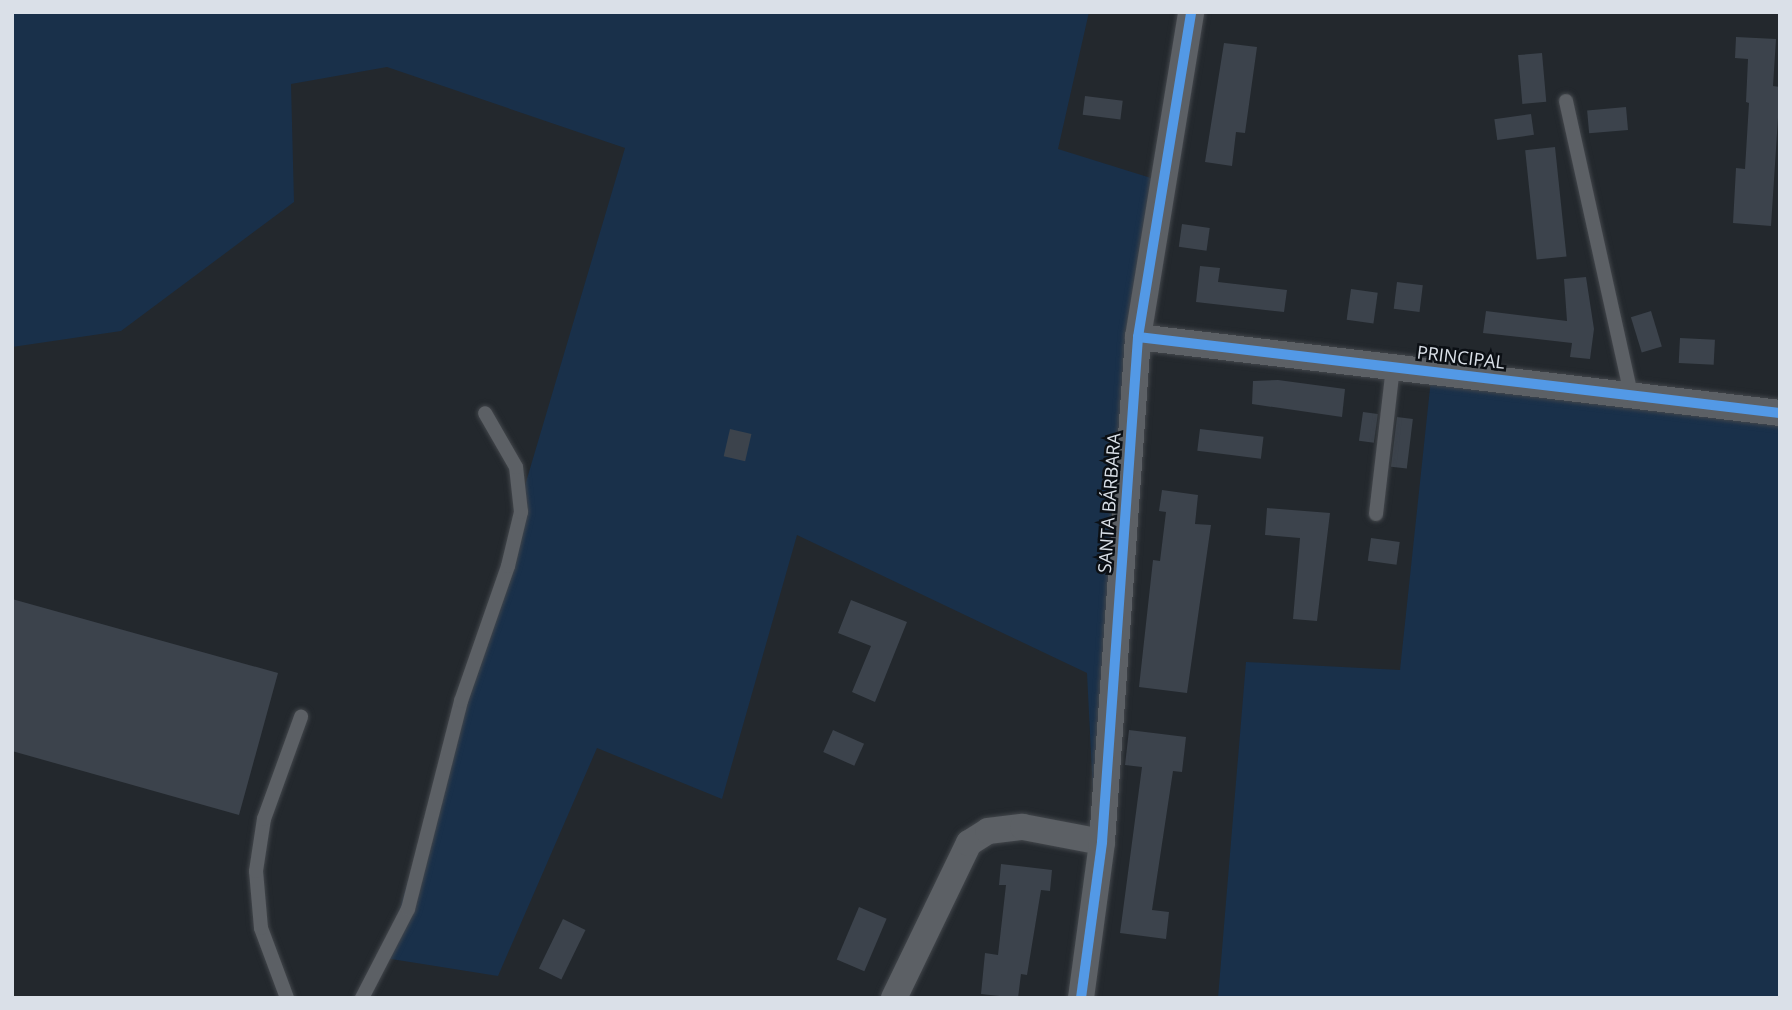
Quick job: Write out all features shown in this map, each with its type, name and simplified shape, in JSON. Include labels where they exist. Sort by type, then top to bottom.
[{"type":"street","name":"SANTA BÁRBARA","points":[[1081,998],[1102,842],[1138,337],[1191,12]]},
{"type":"street","name":"PRINCIPAL","points":[[1138,337],[1780,413]]},
{"type":"street","points":[[894,998],[969,843],[988,831],[1023,827],[1102,842]]},
{"type":"lane","points":[[1566,101],[1631,395]]},
{"type":"lane","points":[[1376,514],[1393,367]]},
{"type":"lane","points":[[362,998],[408,909],[461,701],[508,566],[521,512],[516,467],[485,413]]},
{"type":"lane","points":[[287,998],[261,928],[256,872],[264,820],[301,718]]},
{"type":"shaded area","points":[[12,12],[1089,12],[1058,149],[1167,183],[1094,813],[1087,673],[797,535],[722,799],[597,748],[498,976],[385,958],[625,148],[387,67],[291,84],[294,202],[121,331],[12,347]]},
{"type":"shaded area","points":[[1431,379],[1780,417],[1780,998],[1218,998],[1246,662],[1400,670]]},
{"type":"building","points":[[1736,37],[1776,39],[1773,86],[1780,87],[1771,226],[1733,223],[1736,168],[1745,169],[1749,103],[1746,102],[1748,59],[1735,58]]},
{"type":"building","points":[[1224,43],[1257,47],[1245,133],[1236,132],[1232,166],[1205,162]]},
{"type":"building","points":[[1542,53],[1546,102],[1522,104],[1518,55]]},
{"type":"building","points":[[1085,96],[1123,101],[1120,119],[1083,115]]},
{"type":"building","points":[[1626,107],[1628,130],[1589,133],[1587,110]]},
{"type":"building","points":[[1531,114],[1534,135],[1497,140],[1494,119]]},
{"type":"building","points":[[1555,147],[1566,256],[1537,260],[1525,150]]},
{"type":"building","points":[[1182,224],[1210,228],[1207,251],[1179,247]]},
{"type":"building","points":[[1200,266],[1220,268],[1218,282],[1287,290],[1284,312],[1196,302]]},
{"type":"building","points":[[1586,277],[1594,329],[1590,359],[1570,357],[1572,343],[1483,333],[1486,311],[1567,321],[1564,279]]},
{"type":"building","points":[[1397,282],[1423,285],[1420,312],[1394,309]]},
{"type":"building","points":[[1351,289],[1378,293],[1373,323],[1347,320]]},
{"type":"building","points":[[1651,311],[1662,346],[1642,353],[1631,317]]},
{"type":"building","points":[[1680,338],[1715,340],[1714,365],[1679,363]]},
{"type":"building","points":[[1278,380],[1345,389],[1342,417],[1252,404],[1253,381]]},
{"type":"building","points":[[1363,412],[1378,414],[1374,443],[1359,441]]},
{"type":"building","points":[[1397,417],[1413,419],[1407,469],[1391,467]]},
{"type":"building","points":[[730,429],[751,434],[745,461],[724,456]]},
{"type":"building","points":[[1200,429],[1264,437],[1261,459],[1197,451]]},
{"type":"building","points":[[1162,490],[1198,495],[1195,524],[1211,525],[1187,693],[1139,687],[1153,560],[1160,561],[1166,512],[1159,511]]},
{"type":"building","points":[[1267,508],[1330,513],[1317,621],[1293,619],[1300,538],[1265,535]]},
{"type":"building","points":[[1371,538],[1400,542],[1397,565],[1368,561]]},
{"type":"building","points":[[12,599],[278,673],[239,815],[12,751]]},
{"type":"building","points":[[851,600],[907,622],[875,702],[852,692],[871,646],[838,633]]},
{"type":"building","points":[[833,730],[864,744],[854,766],[823,752]]},
{"type":"building","points":[[1129,730],[1186,737],[1182,772],[1173,771],[1152,910],[1169,912],[1166,939],[1120,933],[1142,767],[1125,765]]},
{"type":"building","points":[[1001,864],[1052,870],[1050,891],[1041,890],[1027,975],[1021,974],[1018,998],[981,994],[985,953],[998,955],[1006,885],[999,885]]},
{"type":"building","points":[[859,907],[887,919],[864,971],[837,959]]},
{"type":"building","points":[[563,919],[585,930],[561,979],[539,968]]},
{"type":"cycle path","points":[[1081,998],[1102,842],[1138,337],[1191,12]]},
{"type":"cycle path","points":[[1138,337],[1780,413]]}]
